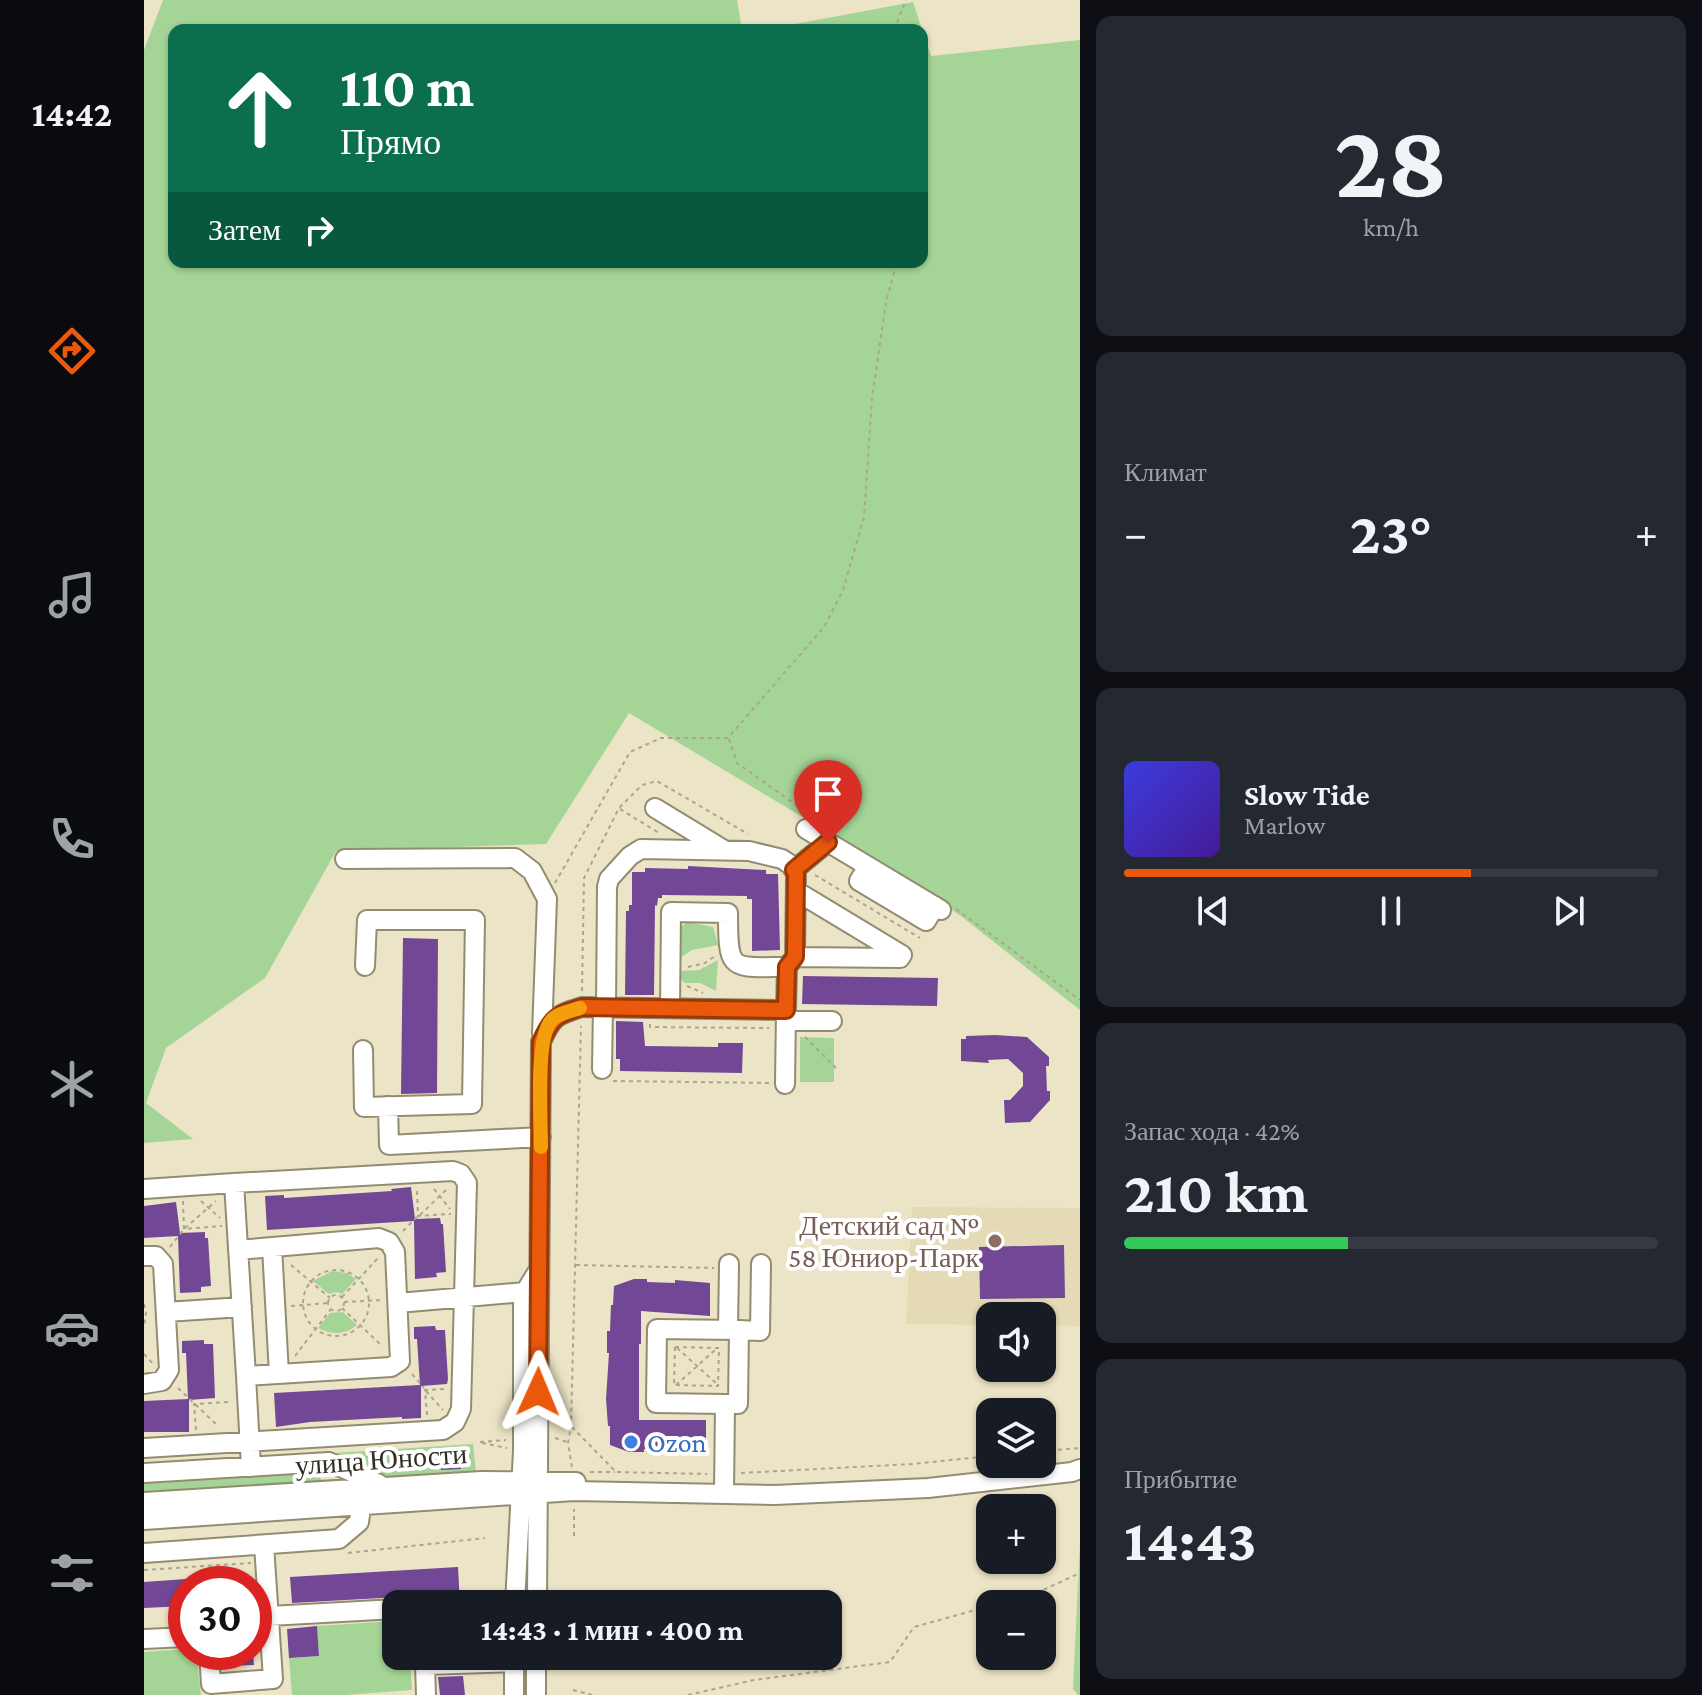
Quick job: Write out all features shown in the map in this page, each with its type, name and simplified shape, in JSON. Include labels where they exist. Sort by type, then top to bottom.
[{"type":"street","points":[[655,808],[724,850]]},
{"type":"street","points":[[806,829],[868,866],[859,881],[926,921],[938,908]]},
{"type":"street","points":[[794,870],[828,842]]},
{"type":"street","points":[[605,1075],[607,887],[617,869],[641,849],[749,851],[782,859],[796,874],[785,1084]]},
{"type":"street","points":[[345,859],[515,858],[532,871],[547,899],[541,1042],[541,1266],[529,1488],[517,1590]]},
{"type":"street","points":[[670,1008],[671,912],[728,913],[728,951],[733,962],[741,967],[900,958],[902,955],[796,891]]},
{"type":"street","points":[[363,1050],[364,1107],[472,1104],[475,920],[367,920],[365,966]]},
{"type":"street","points":[[541,1042],[551,1021],[562,1013],[582,1007],[670,1008],[788,1020],[832,1021]]},
{"type":"street","points":[[388,1106],[389,1145],[541,1137]]},
{"type":"street","points":[[144,1189],[453,1171],[462,1175],[467,1183],[461,1409],[450,1427],[443,1430],[144,1448]]},
{"type":"street","points":[[234,1183],[251,1467]]},
{"type":"street","points":[[238,1250],[399,1235],[395,1252],[398,1301],[402,1356],[408,1370]]},
{"type":"street","points":[[272,1247],[280,1374]]},
{"type":"street","points":[[144,1256],[156,1256],[162,1261],[168,1374],[162,1381],[144,1384]]},
{"type":"street","points":[[729,1264],[734,1330],[738,1404],[656,1403],[657,1329],[734,1330],[760,1331],[761,1264]]},
{"type":"street","points":[[536,1590],[529,1488],[525,1292],[541,1266]]},
{"type":"street","points":[[398,1301],[525,1292]]},
{"type":"street","points":[[166,1312],[242,1307]]},
{"type":"street","points":[[246,1376],[391,1367],[408,1370]]},
{"type":"street","points":[[724,1494],[725,1404]]},
{"type":"street","points":[[144,1473],[329,1462],[386,1487]]},
{"type":"street","name":"улица Юности","points":[[144,1520],[361,1507],[573,1481],[620,1491],[775,1495],[928,1488],[1076,1471]]},
{"type":"street","name":"улица Юности","points":[[144,1502],[386,1487],[529,1488]]},
{"type":"street","points":[[144,1553],[339,1539],[359,1522],[361,1507]]},
{"type":"street","points":[[264,1545],[265,1566]]},
{"type":"street","points":[[272,1616],[382,1610]]},
{"type":"street","points":[[144,1639],[168,1638]]},
{"type":"street","points":[[211,1689],[274,1687],[272,1659]]},
{"type":"street","points":[[425,1670],[426,1695]]},
{"type":"street","points":[[513,1694],[514,1670]]},
{"type":"street","points":[[536,1670],[536,1695]]},
{"type":"path","points":[[896,24],[906,0]]},
{"type":"path","points":[[547,899],[630,752],[661,738],[728,738],[824,627],[835,608],[864,517],[872,398],[886,302],[895,268]]},
{"type":"path","points":[[619,808],[660,833]]},
{"type":"path","points":[[671,966],[697,966],[719,954]]},
{"type":"path","points":[[574,1536],[573,1481],[568,1443],[571,1426],[582,1007]]},
{"type":"path","points":[[650,1027],[788,1020],[838,1070]]},
{"type":"path","points":[[605,1075],[785,1084]]},
{"type":"path","points":[[342,1297],[399,1235],[462,1175]]},
{"type":"path","points":[[416,1180],[419,1216]]},
{"type":"path","points":[[425,1184],[440,1195],[453,1214]]},
{"type":"path","points":[[182,1194],[184,1229]]},
{"type":"path","points":[[184,1229],[226,1226],[209,1207],[192,1197]]},
{"type":"path","points":[[169,1247],[218,1199]]},
{"type":"path","points":[[419,1216],[459,1213]]},
{"type":"path","points":[[291,1266],[330,1298]]},
{"type":"path","points":[[332,1270],[348,1271],[359,1279],[369,1301],[360,1325],[340,1336],[324,1334],[316,1329],[307,1318],[303,1305],[310,1282],[317,1275],[332,1270]]},
{"type":"path","points":[[337,1295],[342,1297],[342,1308],[338,1311],[331,1309],[328,1303],[330,1298],[337,1295]]},
{"type":"path","points":[[344,1302],[398,1301]]},
{"type":"path","points":[[144,1304],[144,1327]]},
{"type":"path","points":[[342,1308],[408,1370],[448,1416],[450,1427]]},
{"type":"path","points":[[280,1374],[331,1309]]},
{"type":"path","points":[[676,1347],[718,1348]]},
{"type":"path","points":[[676,1347],[718,1385]]},
{"type":"path","points":[[675,1385],[676,1347]]},
{"type":"path","points":[[675,1385],[718,1348]]},
{"type":"path","points":[[718,1348],[718,1385]]},
{"type":"path","points":[[144,1354],[152,1364]]},
{"type":"path","points":[[675,1385],[718,1385]]},
{"type":"path","points":[[178,1388],[217,1426]]},
{"type":"path","points":[[426,1390],[455,1388]]},
{"type":"path","points":[[426,1390],[428,1425]]},
{"type":"path","points":[[194,1404],[239,1402]]},
{"type":"path","points":[[194,1404],[196,1439]]},
{"type":"path","points":[[571,1426],[616,1472]]},
{"type":"path","points":[[480,1442],[511,1448],[510,1454]]},
{"type":"path","points":[[1056,1450],[1080,1448]]},
{"type":"path","points":[[732,1473],[912,1464],[976,1457]]},
{"type":"path","points":[[573,1481],[616,1472],[716,1474]]},
{"type":"path","points":[[1043,1590],[1080,1573]]},
{"type":"path","points":[[688,1695],[754,1680],[890,1662],[914,1627],[976,1610]]},
{"type":"path","points":[[573,1690],[592,1695]]},
{"type":"shaded area","name":"Детский сад № 58 Юниор-Парк","points":[[912,1207],[1080,1208],[1080,1326],[1056,1325],[1056,1302],[976,1302],[976,1325],[906,1324]]},
{"type":"green space","points":[[163,0],[737,0],[741,24],[168,24],[168,268],[928,268],[928,47],[931,56],[1080,40],[1080,1010],[961,916],[884,866],[629,713],[546,844],[336,851],[265,978],[166,1048],[146,1103],[193,1139],[144,1143],[144,50]]},
{"type":"green space","points":[[913,2],[920,24],[795,24]]},
{"type":"green space","points":[[687,922],[713,927],[718,945],[692,950],[680,958],[680,928]]},
{"type":"green space","points":[[718,960],[716,991],[700,983],[685,983],[680,978],[680,971],[699,970]]},
{"type":"green space","points":[[800,1037],[834,1038],[834,1082],[800,1082]]},
{"type":"green space","points":[[332,1271],[347,1273],[356,1279],[342,1294],[329,1294],[313,1281]]},
{"type":"green space","points":[[343,1312],[357,1325],[338,1333],[318,1328],[330,1313]]},
{"type":"green space","points":[[473,1444],[476,1472],[387,1478],[368,1476],[334,1453]]},
{"type":"green space","points":[[320,1473],[321,1482],[144,1496],[144,1482]]},
{"type":"green space","points":[[1080,1543],[1080,1695],[1078,1695],[1073,1689]]},
{"type":"green space","points":[[382,1622],[382,1670],[411,1670],[412,1690],[292,1695],[289,1658],[319,1656],[317,1626]]},
{"type":"green space","points":[[168,1650],[168,1670],[198,1670],[201,1695],[144,1695],[144,1652]]},
{"type":"building","points":[[688,866],[766,870],[766,874],[778,874],[780,950],[752,951],[752,899],[747,899],[747,896],[662,895],[655,905],[654,995],[625,995],[626,911],[632,905],[632,872],[645,872],[645,868],[688,869]]},
{"type":"building","points":[[403,938],[438,939],[437,1093],[401,1094]]},
{"type":"building","points":[[803,976],[938,978],[937,1006],[802,1004]]},
{"type":"building","points":[[616,1021],[643,1022],[645,1046],[718,1047],[718,1043],[743,1043],[742,1073],[620,1071],[620,1059],[616,1059]]},
{"type":"building","points":[[995,1035],[1027,1037],[1049,1057],[1049,1066],[1046,1066],[1050,1100],[1030,1122],[1005,1123],[1004,1100],[1010,1100],[1023,1086],[1023,1073],[1008,1059],[988,1060],[989,1063],[961,1061],[961,1039]]},
{"type":"building","points":[[411,1187],[415,1219],[440,1218],[443,1224],[446,1272],[436,1273],[437,1277],[415,1279],[414,1221],[267,1230],[265,1196],[284,1195],[284,1198]]},
{"type":"building","points":[[176,1202],[180,1233],[205,1232],[205,1238],[208,1238],[211,1286],[201,1287],[201,1292],[180,1293],[178,1236],[144,1238],[144,1206]]},
{"type":"building","points":[[1064,1245],[1065,1298],[980,1299],[979,1247]]},
{"type":"building","points":[[634,1279],[710,1283],[710,1316],[641,1311],[639,1344],[639,1420],[706,1420],[706,1451],[668,1453],[669,1450],[644,1449],[644,1452],[629,1452],[610,1445],[606,1399],[607,1331],[610,1331],[614,1286]]},
{"type":"building","points":[[435,1326],[436,1330],[445,1330],[448,1379],[447,1384],[421,1386],[421,1418],[310,1422],[276,1427],[274,1393],[420,1385],[414,1327]]},
{"type":"building","points":[[204,1340],[204,1344],[213,1344],[215,1398],[189,1400],[189,1432],[144,1432],[144,1401],[188,1399],[186,1353],[182,1353],[182,1341]]},
{"type":"building","points":[[460,1455],[461,1469],[441,1470],[440,1456]]},
{"type":"building","points":[[458,1567],[459,1590],[382,1590],[382,1598],[292,1603],[290,1577]]},
{"type":"building","points":[[168,1580],[168,1607],[144,1608],[144,1582]]},
{"type":"building","points":[[317,1626],[319,1656],[289,1658],[287,1629]]},
{"type":"building","points":[[463,1676],[465,1695],[440,1695],[438,1677]]},
{"type":"slow traffic","points":[[541,1147],[541,1042],[551,1021],[562,1013],[580,1008]]},
{"type":"place","name":"Детский сад № 58 Юниор-Парк","points":[[995,1241]]},
{"type":"place","name":"Ozon","points":[[631,1442]]},
{"type":"route","points":[[538,1392],[541,1042],[551,1021],[562,1013],[582,1007],[786,1010],[787,967],[795,957],[794,870],[828,842]]}]
